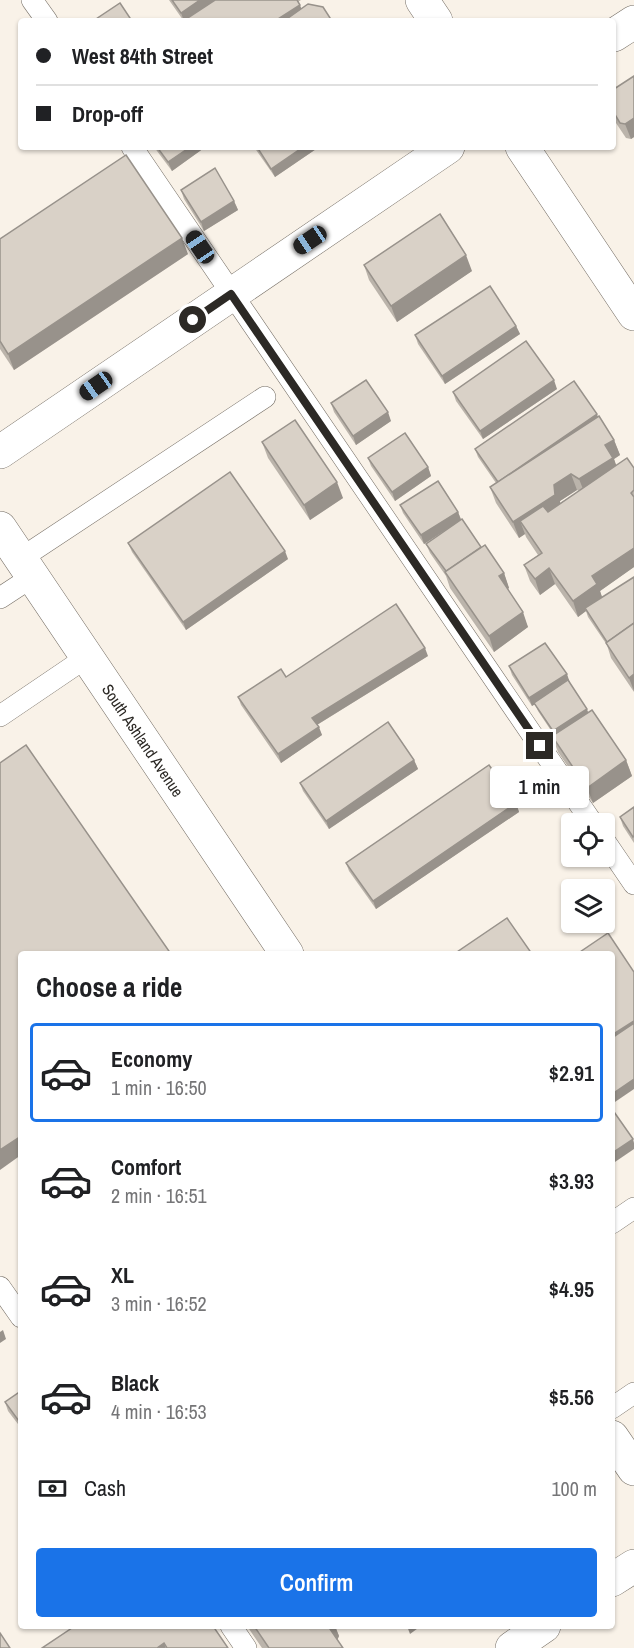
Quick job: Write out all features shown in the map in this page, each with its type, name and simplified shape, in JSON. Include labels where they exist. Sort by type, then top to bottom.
[{"type":"street","points":[[422,0],[434,18]]},
{"type":"street","points":[[616,34],[634,22]]},
{"type":"street","points":[[0,452],[444,150]]},
{"type":"street","points":[[524,150],[634,314]]},
{"type":"street","name":"South Ashland Avenue","points":[[0,528],[285,951]]},
{"type":"street","points":[[615,1441],[634,1469]]},
{"type":"street","points":[[615,1578],[634,1566]]},
{"type":"street","points":[[512,1648],[540,1629]]},
{"type":"lane","points":[[32,0],[45,18]]},
{"type":"lane","points":[[134,150],[585,813]]},
{"type":"lane","points":[[0,598],[26,568],[265,397]]},
{"type":"lane","points":[[0,716],[87,657]]},
{"type":"lane","points":[[615,856],[634,884]]},
{"type":"lane","points":[[615,1221],[634,1208]]},
{"type":"lane","points":[[0,1287],[18,1313]]},
{"type":"lane","points":[[615,1406],[634,1393]]},
{"type":"lane","points":[[233,1629],[246,1648]]},
{"type":"building","points":[[172,0],[200,0],[181,13]]},
{"type":"building","points":[[215,0],[297,0],[300,5],[280,18],[188,18]]},
{"type":"building","points":[[120,3],[130,18],[98,18]]},
{"type":"building","points":[[308,4],[323,7],[330,18],[288,18]]},
{"type":"building","points":[[634,76],[634,118],[625,124],[620,123],[616,116],[616,88]]},
{"type":"building","points":[[159,150],[186,150],[168,162]]},
{"type":"building","points":[[259,150],[299,150],[271,169]]},
{"type":"building","points":[[126,155],[182,238],[8,354],[0,341],[0,239]]},
{"type":"building","points":[[215,168],[234,201],[201,222],[181,190]]},
{"type":"building","points":[[440,214],[466,255],[391,306],[364,265]]},
{"type":"building","points":[[490,286],[516,326],[442,376],[415,335]]},
{"type":"building","points":[[526,341],[554,380],[480,431],[453,392]]},
{"type":"building","points":[[366,380],[388,412],[353,436],[331,403]]},
{"type":"building","points":[[574,381],[597,414],[498,482],[475,449]]},
{"type":"building","points":[[599,416],[614,440],[605,445],[613,458],[579,479],[571,474],[554,485],[555,495],[513,522],[490,487]]},
{"type":"building","points":[[295,420],[337,482],[304,505],[262,442]]},
{"type":"building","points":[[405,433],[428,467],[392,492],[368,458]]},
{"type":"building","points":[[627,458],[634,468],[634,490],[631,493],[634,497],[634,548],[592,576],[597,584],[573,601],[549,568],[535,579],[524,565],[542,553],[520,521],[543,506],[548,512]]},
{"type":"building","points":[[230,472],[285,551],[183,622],[128,543]]},
{"type":"building","points":[[438,481],[458,512],[421,535],[400,505]]},
{"type":"building","points":[[462,519],[481,547],[446,571],[426,544]]},
{"type":"building","points":[[485,545],[504,573],[499,576],[523,612],[489,636],[445,572]]},
{"type":"building","points":[[634,577],[634,623],[607,642],[585,608]]},
{"type":"building","points":[[396,604],[425,648],[312,718],[319,727],[278,754],[238,697],[281,669],[286,677]]},
{"type":"building","points":[[634,623],[634,674],[629,678],[606,643]]},
{"type":"building","points":[[545,643],[567,674],[529,698],[509,666]]},
{"type":"building","points":[[568,680],[587,709],[553,731],[534,703]]},
{"type":"building","points":[[592,710],[626,760],[587,788],[552,736]]},
{"type":"building","points":[[388,722],[414,760],[326,821],[300,783]]},
{"type":"building","points":[[26,745],[169,951],[18,951],[18,1138],[0,1150],[0,763]]},
{"type":"building","points":[[489,765],[516,803],[373,901],[346,863]]},
{"type":"building","points":[[634,807],[634,836],[633,837],[620,817]]},
{"type":"building","points":[[507,918],[530,951],[458,951]]},
{"type":"building","points":[[608,933],[634,972],[634,1021],[615,1033],[615,951],[581,951]]},
{"type":"building","points":[[634,1023],[634,1079],[615,1092],[615,1036]]},
{"type":"building","points":[[615,1113],[633,1139],[615,1151]]},
{"type":"building","points":[[18,1393],[18,1420],[5,1402]]},
{"type":"building","points":[[70,1629],[215,1629],[228,1648],[167,1648],[164,1643],[157,1648],[42,1648]]},
{"type":"building","points":[[256,1629],[330,1629],[343,1648],[269,1648]]},
{"type":"building","points":[[0,1633],[10,1648],[0,1648]]},
{"type":"route","points":[[193,320],[231,294],[540,746]]}]
